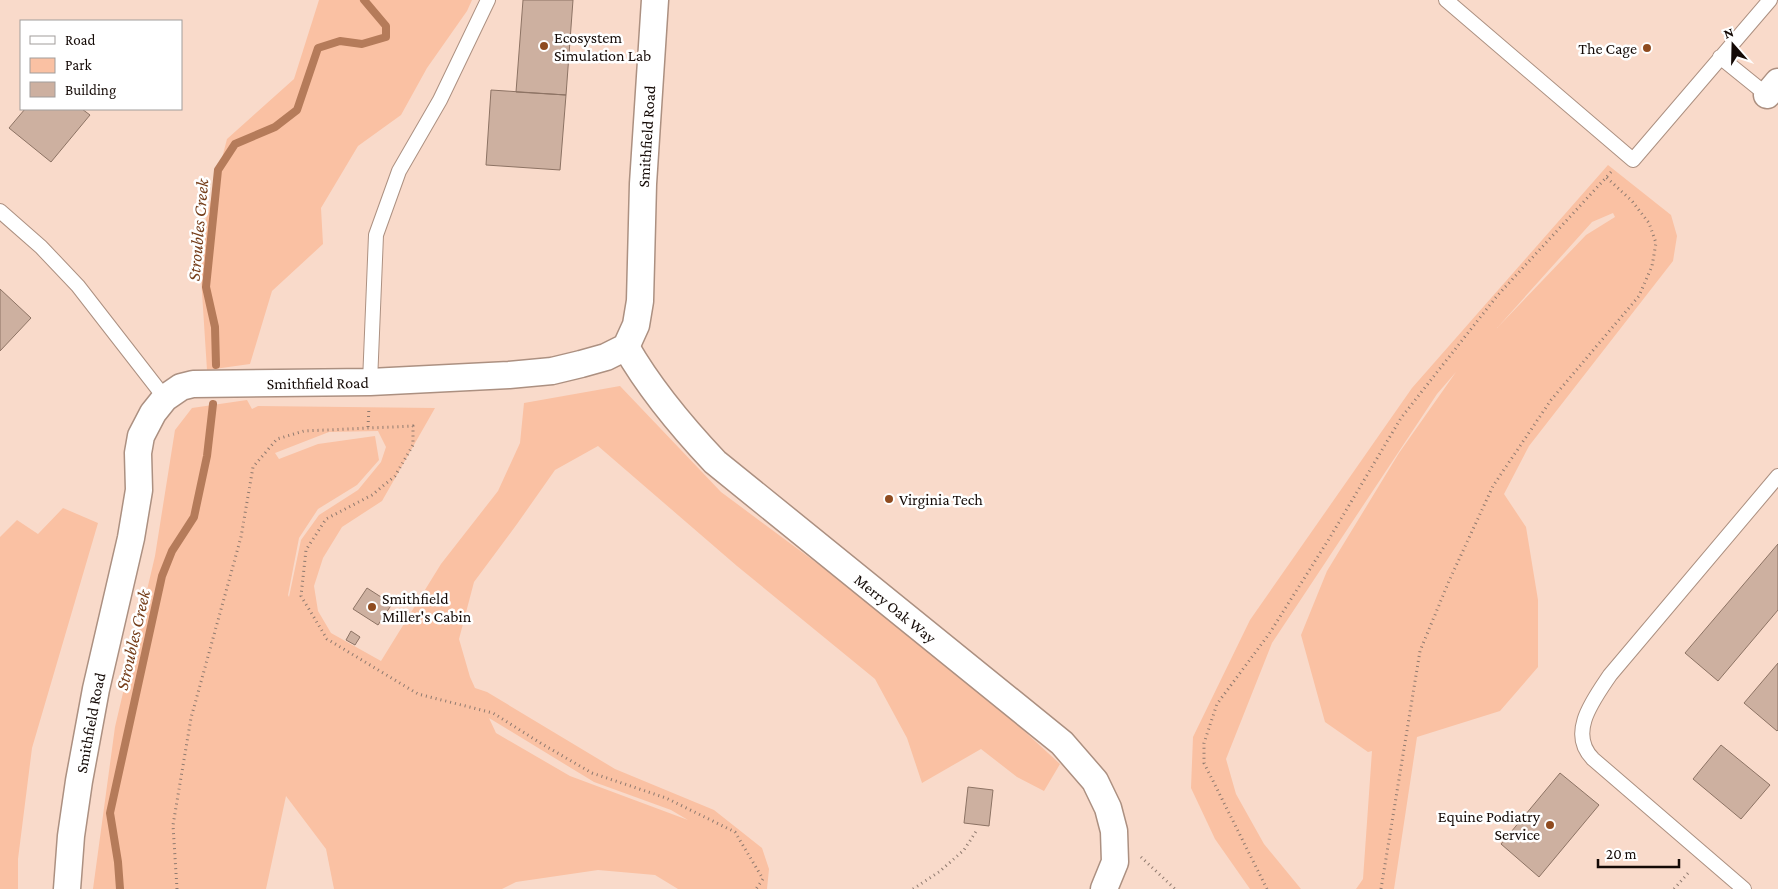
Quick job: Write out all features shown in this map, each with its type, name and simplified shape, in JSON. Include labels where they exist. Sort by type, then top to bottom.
[{"type":"street","name":"Smithfield Road","points":[[67,889],[71,836],[79,781],[96,690],[131,538],[139,490],[138,453],[141,436],[159,404],[180,388],[200,383],[370,382],[509,375],[552,371],[606,357],[626,347],[636,325],[640,301],[643,184],[655,0]]},
{"type":"street","name":"Merry Oak Way","points":[[626,347],[643,376],[664,404],[715,462],[1062,743],[1095,781],[1108,808],[1114,831],[1115,862],[1104,889]]},
{"type":"lane","points":[[370,382],[376,235],[399,171],[440,100],[488,0]]},
{"type":"lane","points":[[1446,0],[1633,160],[1770,0]]},
{"type":"lane","points":[[1720,58],[1774,91]]},
{"type":"lane","points":[[0,211],[41,247],[78,286],[165,398]]},
{"type":"lane","points":[[1744,889],[1593,759],[1584,747],[1582,725],[1591,703],[1610,675],[1778,476]]},
{"type":"path","points":[[1267,889],[1204,763],[1204,743],[1217,704],[1269,634],[1330,540],[1401,418],[1498,296],[1618,164]]},
{"type":"path","points":[[1382,889],[1420,650],[1449,581],[1493,486],[1551,400],[1639,296],[1652,266],[1656,244],[1650,223],[1632,201],[1606,177]]},
{"type":"path","points":[[177,889],[173,825],[191,718],[242,537],[253,467],[278,439],[304,431],[412,426],[413,445],[395,476],[372,495],[326,519],[306,550],[302,596],[327,639],[418,694],[493,713],[592,773],[666,798],[735,832],[763,879],[756,889]]},
{"type":"path","points":[[912,889],[939,872],[964,850],[977,830]]},
{"type":"path","points":[[1114,831],[1175,889]]},
{"type":"green space","points":[[319,0],[472,0],[467,11],[427,68],[401,115],[358,146],[321,208],[323,244],[272,291],[250,364],[207,370],[199,246],[227,139],[294,79]]},
{"type":"green space","points":[[1608,165],[1671,215],[1677,236],[1673,261],[1529,446],[1504,494],[1526,527],[1538,600],[1538,667],[1500,711],[1417,737],[1394,889],[1356,889],[1363,879],[1372,751],[1368,752],[1325,722],[1301,635],[1327,571],[1399,453],[1456,372],[1437,394],[1272,643],[1226,759],[1236,794],[1264,844],[1301,889],[1250,889],[1215,839],[1191,788],[1193,737],[1250,620],[1412,388]],"holes":[[[1613,213],[1615,217],[1586,235],[1497,328],[1592,222]]]},
{"type":"green space","points":[[620,386],[721,492],[895,621],[961,673],[1060,764],[1044,791],[1017,777],[981,749],[922,783],[907,738],[875,679],[737,566],[598,446],[555,470],[474,582],[459,639],[470,677],[475,688],[487,692],[615,769],[714,810],[762,848],[769,869],[767,889],[678,889],[655,875],[598,870],[516,882],[502,889],[334,889],[326,849],[286,796],[266,889],[93,889],[115,727],[155,556],[175,430],[192,408],[247,400],[252,409],[258,406],[435,408],[382,501],[342,527],[323,558],[314,586],[318,611],[331,633],[381,661],[441,564],[498,491],[520,443],[524,403]],"holes":[[[378,431],[386,447],[381,462],[358,490],[319,515],[301,540],[289,597],[299,538],[318,509],[357,485],[379,460],[375,436],[318,444],[279,459],[275,453],[329,432]],[[489,718],[594,782],[671,810],[688,820],[570,776],[496,733]]]},
{"type":"green space","points":[[63,508],[98,523],[32,748],[18,859],[18,889],[0,889],[0,537],[17,520],[38,534]]},
{"type":"building","name":"Ecosystem Simulation Lab","points":[[523,0],[573,0],[566,95],[516,92]]},
{"type":"building","points":[[491,90],[566,95],[560,170],[486,165]]},
{"type":"building","points":[[24,110],[83,110],[90,115],[51,162],[9,128]]},
{"type":"building","points":[[0,289],[31,318],[0,351]]},
{"type":"building","points":[[1778,544],[1778,610],[1718,681],[1685,653]]},
{"type":"building","name":"Smithfield Miller's Cabin","points":[[367,588],[392,604],[378,625],[353,609]]},
{"type":"building","points":[[351,631],[360,637],[355,645],[346,640]]},
{"type":"building","points":[[1778,663],[1778,730],[1777,731],[1744,703]]},
{"type":"building","points":[[1721,745],[1770,785],[1741,819],[1693,779]]},
{"type":"building","name":"Equine Podiatry Service","points":[[1560,773],[1599,805],[1539,877],[1501,844]]},
{"type":"building","points":[[968,787],[993,790],[989,826],[964,823]]},
{"type":"waterway","name":"Stroubles Creek","points":[[216,365],[215,327],[206,287],[218,170],[235,144],[275,127],[297,110],[318,48],[340,41],[362,44],[386,37],[386,26],[364,0]]},
{"type":"waterway","name":"Stroubles Creek","points":[[120,889],[118,862],[110,813],[162,576],[172,551],[194,517],[207,456],[213,404]]},
{"type":"place","name":"Ecosystem Simulation Lab","points":[[544,46]]},
{"type":"place","name":"The Cage","points":[[1647,48]]},
{"type":"place","name":"Virginia Tech","points":[[889,499]]},
{"type":"place","name":"Smithfield Miller's Cabin","points":[[372,607]]},
{"type":"place","name":"Equine Podiatry Service","points":[[1550,825]]}]
